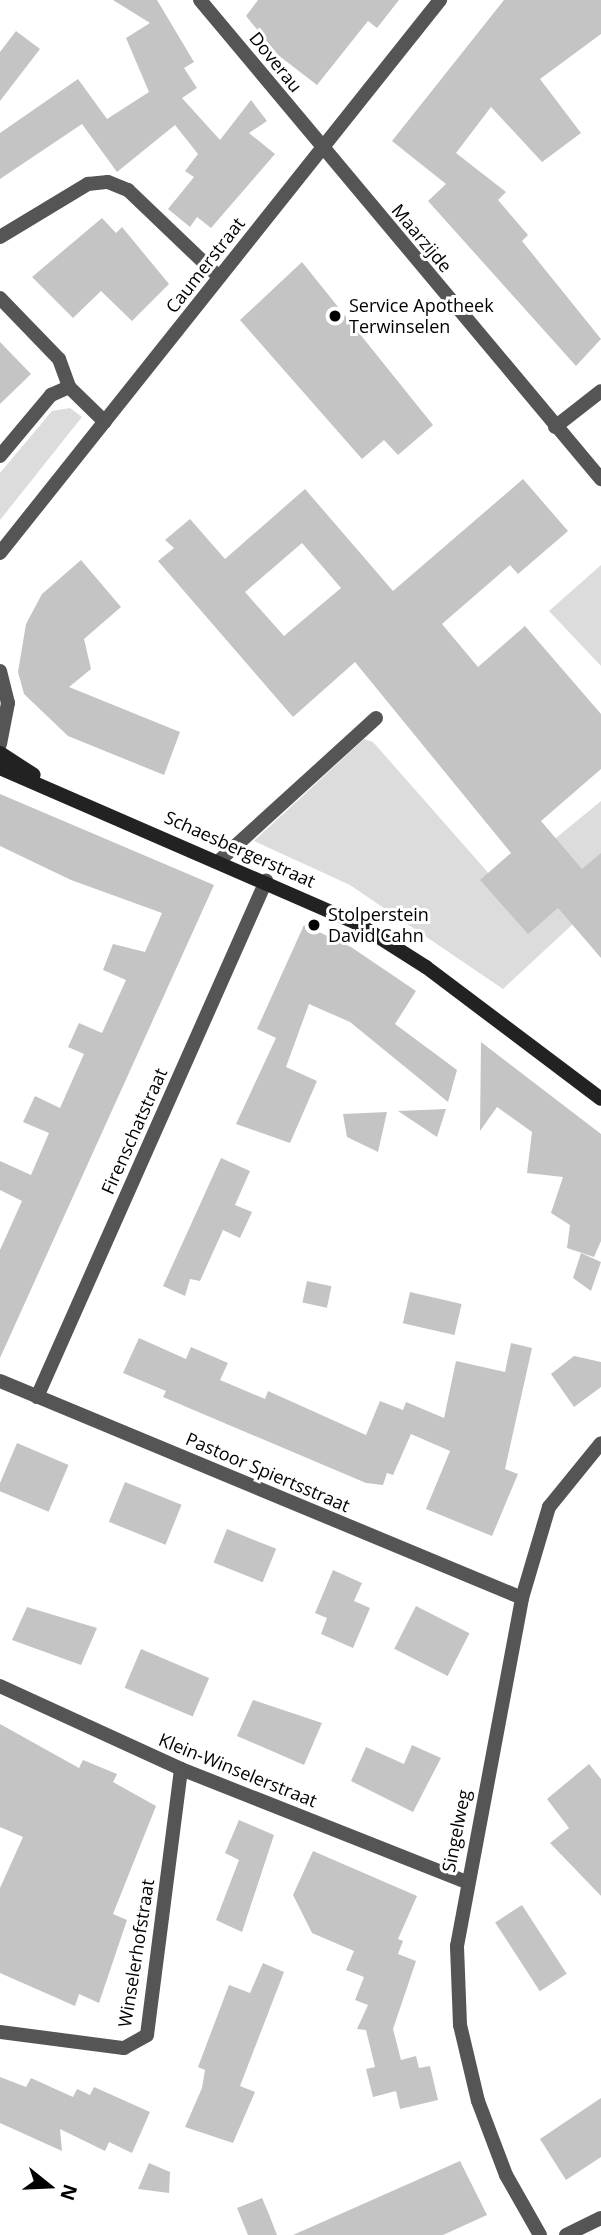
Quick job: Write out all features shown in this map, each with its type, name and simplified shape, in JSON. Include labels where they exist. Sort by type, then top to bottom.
[{"type":"street","name":"Doverau","points":[[200,0],[322,149]]},
{"type":"street","name":"Caumerstraat","points":[[0,553],[440,0]]},
{"type":"street","name":"Maarzijde","points":[[322,149],[601,479]]},
{"type":"street","points":[[2,231],[88,184],[108,182],[128,190],[219,277]]},
{"type":"street","points":[[0,298],[59,359],[69,387],[105,422]]},
{"type":"street","points":[[0,456],[51,395],[69,387]]},
{"type":"street","points":[[555,427],[601,391]]},
{"type":"street","points":[[0,671],[8,703],[0,744]]},
{"type":"street","points":[[220,860],[376,718]]},
{"type":"street","name":"Schaesbergerstraat","points":[[0,753],[61,793]]},
{"type":"street","name":"Schaesbergerstraat","points":[[0,768],[220,860],[355,922],[426,967],[601,1099]]},
{"type":"street","name":"Firenschatstraat","points":[[37,1397],[266,881]]},
{"type":"street","name":"Pastoor Spiertsstraat","points":[[0,1381],[522,1598]]},
{"type":"street","name":"Singelweg","points":[[540,2235],[506,2175],[460,2025],[457,1947],[466,1882],[522,1598],[550,1507],[601,1443]]},
{"type":"street","name":"Klein-Winselerstraat","points":[[0,1686],[181,1769],[466,1882]]},
{"type":"street","name":"Winselerhofstraat","points":[[0,2032],[124,2048],[147,2035],[181,1769]]},
{"type":"street","points":[[566,2235],[601,2218]]},
{"type":"shaded area","points":[[70,408],[82,417],[0,520],[0,473],[52,411]]},
{"type":"shaded area","points":[[601,565],[601,666],[549,611]]},
{"type":"shaded area","points":[[364,739],[373,742],[499,885],[601,801],[601,898],[503,989],[350,885],[254,841]]},
{"type":"building","points":[[113,0],[157,0],[194,62],[184,68],[197,88],[182,98],[220,140],[251,100],[267,121],[249,133],[275,154],[211,228],[197,217],[190,227],[168,209],[194,177],[185,171],[198,154],[175,125],[117,172],[82,124],[0,179],[0,133],[78,79],[107,119],[149,92],[126,38],[150,23]]},
{"type":"building","points":[[258,0],[399,0],[377,28],[368,21],[317,85],[278,55],[246,16]]},
{"type":"building","points":[[504,0],[601,0],[601,34],[540,79],[581,133],[542,162],[491,107],[456,153],[506,192],[498,200],[528,235],[522,241],[601,339],[576,366],[428,201],[446,184],[392,141]]},
{"type":"building","points":[[16,31],[40,49],[0,101],[0,52]]},
{"type":"building","points":[[102,218],[116,233],[122,227],[169,284],[132,321],[101,291],[73,318],[32,277]]},
{"type":"building","points":[[302,262],[433,425],[398,455],[384,440],[362,459],[240,320]]},
{"type":"building","points":[[0,342],[31,374],[0,404]]},
{"type":"building","points":[[523,479],[568,531],[518,574],[510,565],[442,624],[478,667],[525,626],[601,714],[601,769],[541,821],[582,869],[601,853],[601,958],[558,908],[528,934],[480,880],[511,853],[355,662],[293,717],[158,561],[174,548],[165,540],[190,519],[225,559],[305,489],[393,591]],"holes":[[[302,543],[341,588],[284,636],[245,592]]]},
{"type":"building","points":[[81,560],[121,607],[84,639],[91,669],[69,687],[180,732],[164,775],[68,736],[24,694],[18,672],[26,624],[42,594]]},
{"type":"building","points":[[0,794],[214,885],[0,1358],[0,1250],[22,1201],[0,1190],[0,1161],[31,1175],[49,1133],[23,1122],[35,1096],[60,1108],[84,1054],[68,1047],[79,1023],[102,1033],[126,980],[103,970],[113,944],[145,952],[162,913],[71,880],[0,846]]},
{"type":"building","points":[[304,925],[351,947],[416,991],[395,1024],[457,1070],[448,1102],[350,1022],[309,1004],[286,1067],[317,1081],[290,1143],[236,1124],[276,1038],[257,1029]]},
{"type":"building","points":[[481,1042],[601,1134],[601,1241],[594,1257],[567,1248],[570,1225],[551,1213],[563,1177],[527,1173],[532,1132],[497,1107],[480,1131]]},
{"type":"building","points":[[446,1109],[437,1137],[398,1111]]},
{"type":"building","points":[[387,1112],[378,1152],[347,1137],[343,1114]]},
{"type":"building","points":[[221,1158],[250,1171],[235,1205],[252,1212],[240,1238],[223,1230],[200,1281],[190,1279],[185,1296],[163,1286]]},
{"type":"building","points":[[581,1253],[601,1262],[591,1291],[573,1278]]},
{"type":"building","points":[[307,1281],[331,1286],[327,1308],[302,1303]]},
{"type":"building","points":[[410,1292],[462,1304],[454,1335],[403,1323]]},
{"type":"building","points":[[139,1338],[186,1359],[191,1347],[228,1363],[220,1380],[265,1399],[268,1391],[366,1435],[380,1401],[403,1410],[406,1402],[444,1418],[456,1361],[505,1372],[511,1343],[532,1348],[505,1469],[518,1474],[492,1536],[426,1509],[450,1451],[411,1434],[393,1475],[387,1473],[383,1485],[366,1483],[163,1397],[166,1391],[123,1373]]},
{"type":"building","points":[[574,1356],[601,1362],[601,1387],[574,1407],[551,1374]]},
{"type":"building","points":[[17,1443],[69,1465],[49,1512],[0,1491],[0,1483]]},
{"type":"building","points":[[125,1482],[182,1505],[165,1545],[109,1522]]},
{"type":"building","points":[[227,1529],[276,1549],[263,1582],[214,1562]]},
{"type":"building","points":[[333,1570],[362,1583],[354,1601],[370,1608],[353,1648],[321,1634],[327,1618],[315,1613]]},
{"type":"building","points":[[416,1606],[469,1633],[448,1676],[394,1649]]},
{"type":"building","points":[[27,1607],[97,1628],[81,1665],[12,1640]]},
{"type":"building","points":[[141,1649],[209,1678],[193,1717],[125,1688]]},
{"type":"building","points":[[253,1700],[322,1723],[304,1765],[237,1736]]},
{"type":"building","points":[[0,1724],[79,1768],[83,1760],[117,1774],[113,1782],[156,1806],[113,1914],[127,1920],[99,2003],[79,1994],[75,2006],[0,1973],[0,1888],[23,1837],[0,1827]]},
{"type":"building","points":[[412,1745],[441,1758],[413,1812],[351,1781],[366,1747],[404,1764]]},
{"type":"building","points":[[589,1764],[601,1779],[601,1896],[550,1843],[569,1828],[547,1799]]},
{"type":"building","points":[[239,1820],[274,1835],[242,1932],[216,1920],[239,1860],[225,1853]]},
{"type":"building","points":[[313,1851],[417,1896],[398,1939],[403,1941],[398,1954],[416,1961],[393,2029],[401,2060],[416,2056],[419,2068],[430,2066],[438,2100],[400,2109],[396,2091],[373,2097],[366,2069],[375,2067],[366,2030],[357,2029],[368,2005],[355,2000],[364,1977],[346,1970],[354,1951],[312,1933],[293,1895]]},
{"type":"building","points":[[522,1905],[567,1974],[540,1991],[495,1922]]},
{"type":"building","points":[[263,1963],[284,1972],[240,2086],[255,2092],[233,2143],[185,2127],[202,2088],[205,2070],[198,2067],[229,1985],[250,1993]]},
{"type":"building","points":[[0,2077],[26,2087],[31,2078],[73,2097],[77,2089],[90,2095],[94,2087],[150,2112],[132,2153],[109,2142],[105,2151],[60,2129],[62,2151],[0,2123]]},
{"type":"building","points":[[601,2098],[601,2157],[566,2180],[540,2139]]},
{"type":"building","points":[[460,2161],[487,2215],[443,2235],[293,2235]]},
{"type":"building","points":[[149,2163],[170,2172],[169,2193],[138,2189]]},
{"type":"building","points":[[262,2198],[277,2235],[248,2235],[237,2208]]},
{"type":"place","name":"Service Apotheek Terwinselen","points":[[335,316]]},
{"type":"place","name":"Stolperstein David Cahn","points":[[314,925]]}]
